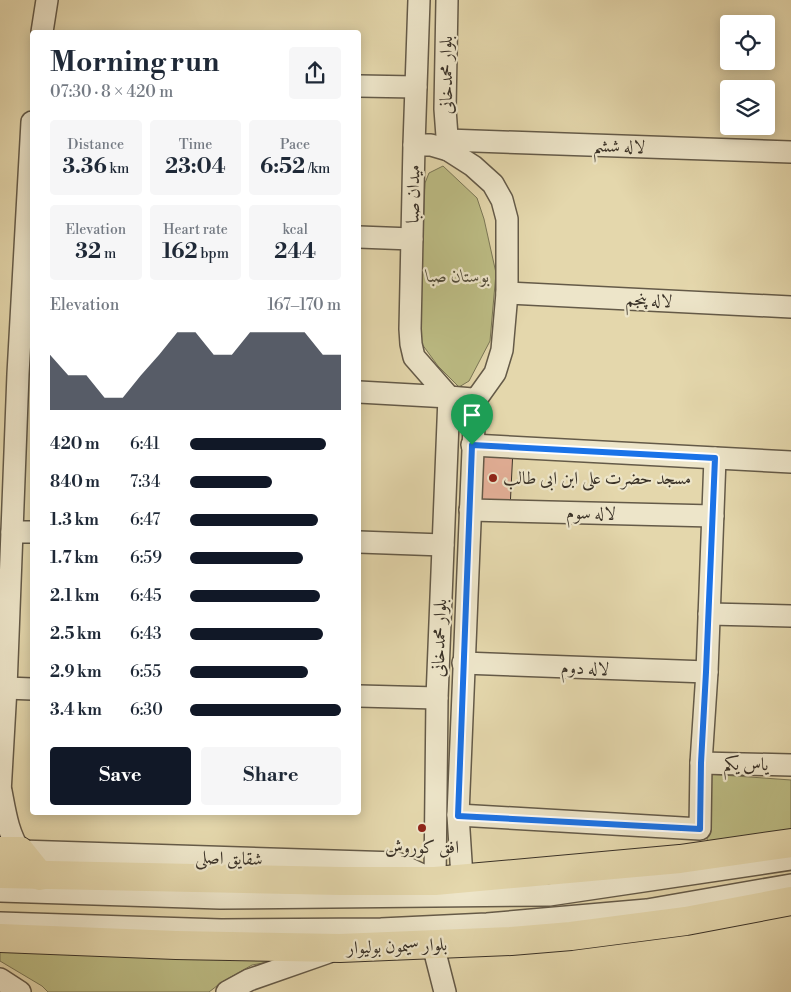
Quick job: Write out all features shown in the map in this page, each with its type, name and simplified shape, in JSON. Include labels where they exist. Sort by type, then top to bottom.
[{"type":"main road","points":[[0,874],[341,881],[435,880],[680,858],[791,843]]},
{"type":"main road","points":[[10,851],[40,876]]},
{"type":"main road","name":"بلوار سیمون بولیوار","points":[[0,938],[176,945],[340,948],[511,941],[571,936],[686,921],[791,901]]},
{"type":"street","points":[[36,0],[37,30]]},
{"type":"street","points":[[42,30],[47,0]]},
{"type":"street","name":"بلوار محمدخانی","points":[[414,145],[419,0]]},
{"type":"street","name":"بلوار محمدخانی","points":[[447,0],[445,109],[447,145]]},
{"type":"street","points":[[361,86],[416,87]]},
{"type":"street","name":"میدان صبا","points":[[449,396],[414,357],[411,344],[414,145],[447,145],[493,184],[502,200],[507,219],[507,292],[502,350],[496,373],[475,401]]},
{"type":"street","name":"لاله ششم","points":[[447,145],[791,152]]},
{"type":"street","points":[[10,851],[14,842],[0,792],[6,688],[22,532],[30,221]]},
{"type":"street","points":[[361,237],[412,240]]},
{"type":"street","name":"لاله پنجم","points":[[507,292],[791,307]]},
{"type":"street","points":[[361,392],[449,396],[475,401]]},
{"type":"street","name":"بلوار محمدخانی","points":[[435,880],[436,698],[449,396]]},
{"type":"street","name":"بلوار محمدخانی","points":[[462,877],[458,816],[475,401]]},
{"type":"street","points":[[472,445],[791,462]]},
{"type":"street","points":[[458,816],[700,829],[701,763],[715,458]]},
{"type":"street","name":"لاله سوم","points":[[470,510],[713,516]]},
{"type":"street","points":[[361,542],[443,545]]},
{"type":"street","points":[[709,614],[791,616]]},
{"type":"street","name":"لاله دوم","points":[[463,663],[706,672]]},
{"type":"street","points":[[6,688],[30,689]]},
{"type":"street","points":[[361,696],[436,698]]},
{"type":"street","name":"یاس یکم","points":[[701,763],[791,765]]},
{"type":"street","name":"شقایق اصلی","points":[[10,851],[397,863],[435,880]]},
{"type":"street","points":[[0,891],[220,898],[549,895],[791,858]]},
{"type":"street","points":[[0,923],[221,930],[400,928],[488,924],[647,910],[791,886]]},
{"type":"street","points":[[433,944],[445,992]]},
{"type":"street","points":[[227,992],[249,980],[340,948]]},
{"type":"street","points":[[0,979],[20,992]]},
{"type":"green space","name":"بوستان صبا","points":[[443,166],[477,198],[484,219],[496,273],[490,341],[469,381],[459,387],[438,366],[419,340],[425,183],[429,173]]},
{"type":"green space","points":[[708,774],[791,780],[791,835],[707,848]]},
{"type":"green space","points":[[0,948],[290,958],[252,965],[222,982],[209,992],[48,992],[42,986],[0,961]]},
{"type":"building","name":"مسجد حضرت علی ابن ابی طالب","points":[[475,448],[513,449],[510,509],[473,507]]},
{"type":"place","name":"مسجد حضرت علی ابن ابی طالب","points":[[493,478]]},
{"type":"place","name":"افق کوروش","points":[[422,828]]},
{"type":"route","points":[[472,445],[715,458],[701,763],[700,829],[458,816],[472,445]]}]
